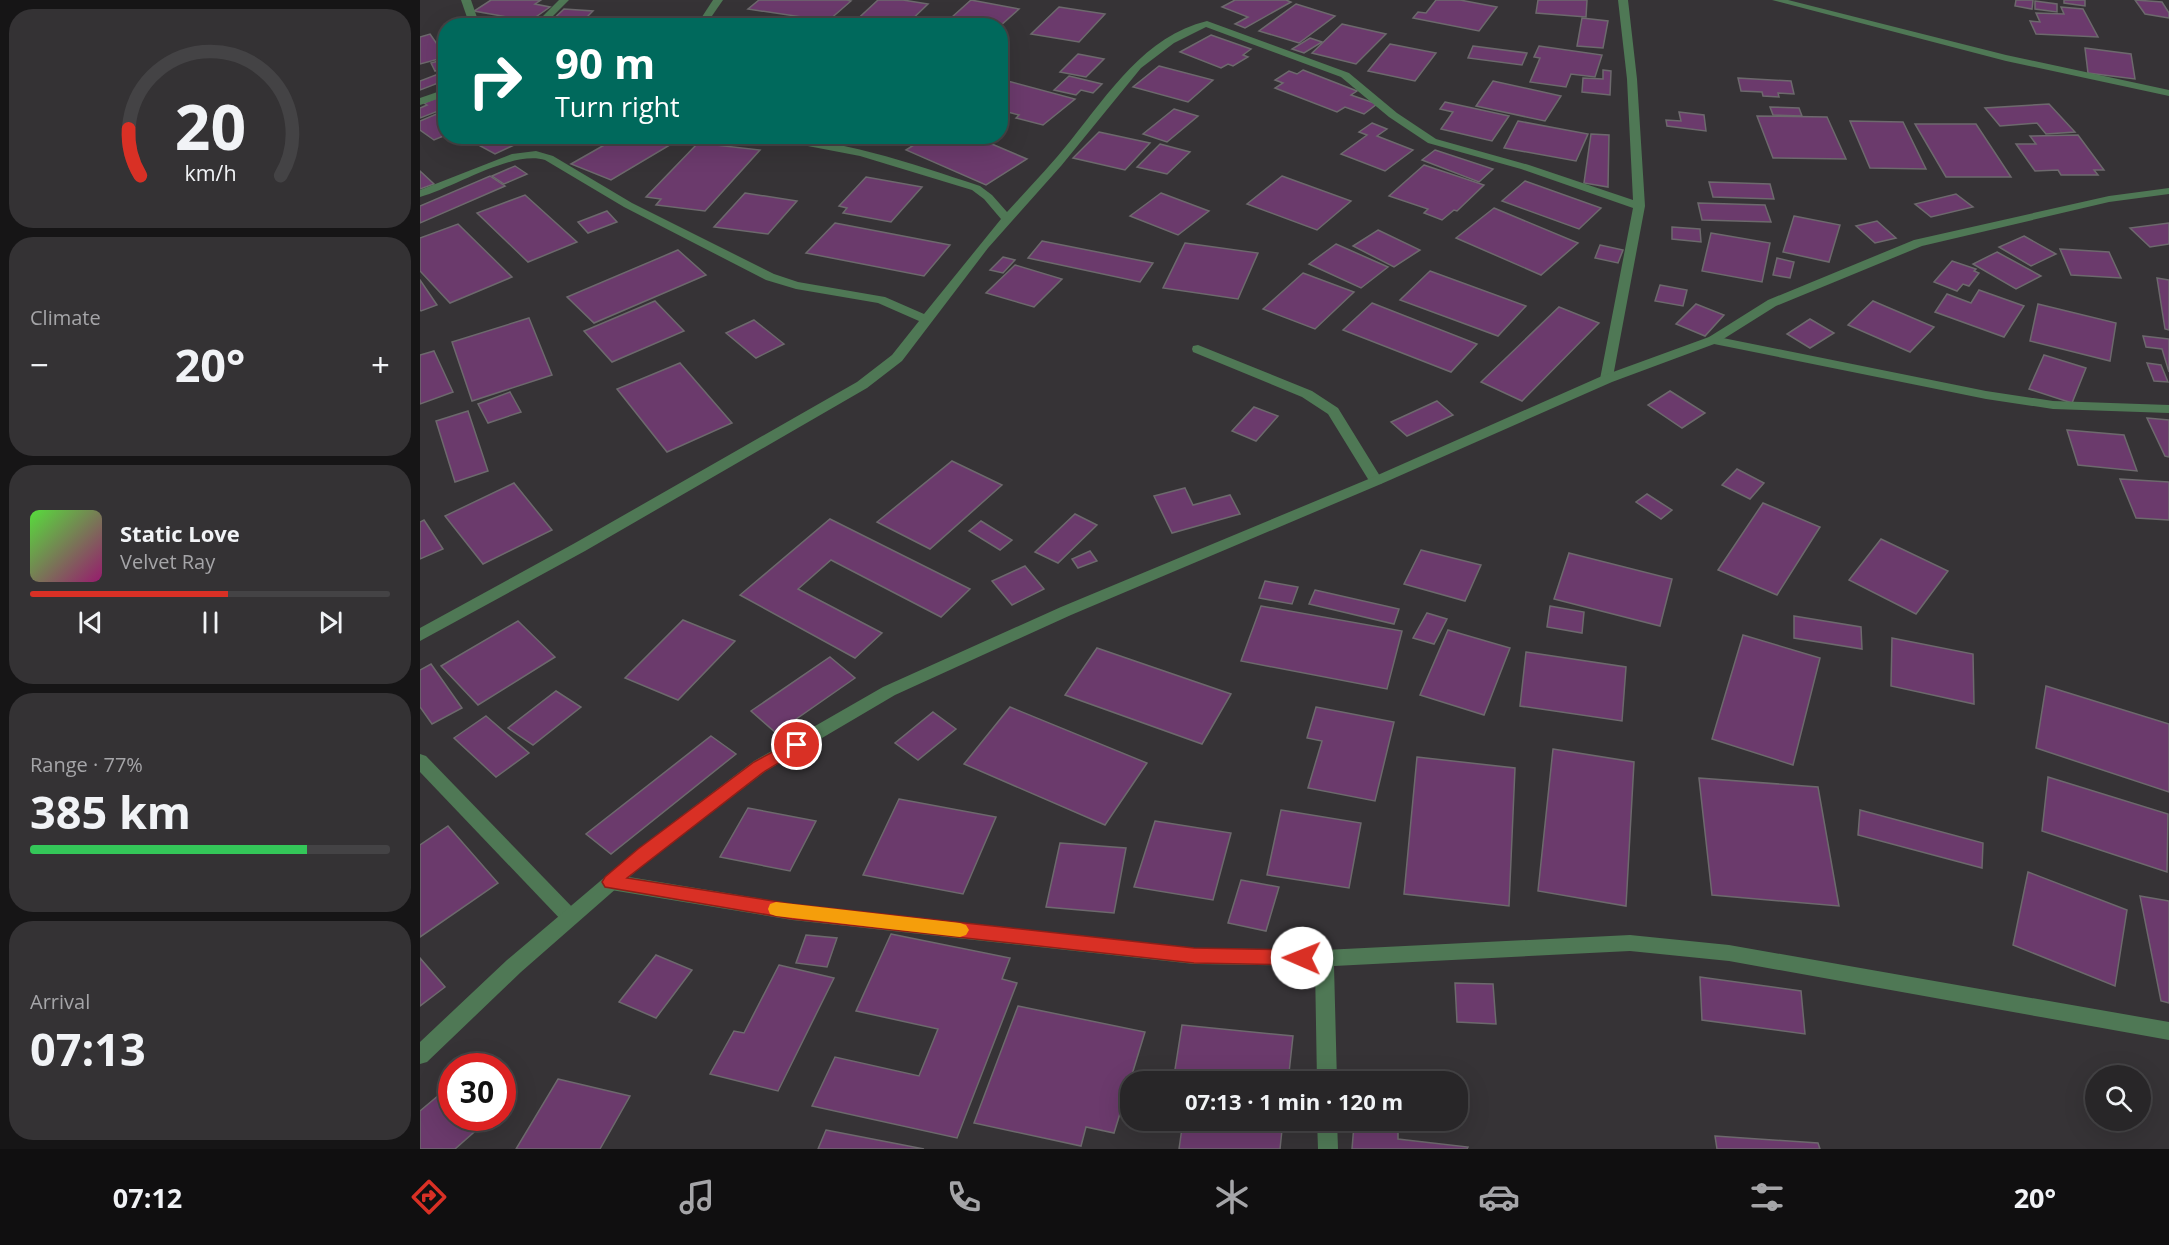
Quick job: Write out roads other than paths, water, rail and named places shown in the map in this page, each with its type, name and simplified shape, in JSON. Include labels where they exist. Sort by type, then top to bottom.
[{"type":"street","points":[[466,0],[472,18]]},
{"type":"street","points":[[545,18],[564,0]]},
{"type":"street","points":[[706,18],[718,0]]},
{"type":"street","points":[[1607,379],[1639,206],[1632,79],[1623,0]]},
{"type":"street","points":[[1777,0],[2006,58],[2169,93]]},
{"type":"street","points":[[420,635],[580,547],[862,386],[897,358],[984,245],[1057,164],[1137,66],[1149,55],[1197,25],[1207,24],[1346,75],[1393,115],[1432,141],[1525,167],[1639,206]]},
{"type":"street","points":[[420,102],[438,95]]},
{"type":"street","points":[[809,144],[862,153],[975,188],[988,197],[1007,219]]},
{"type":"street","points":[[420,194],[516,156],[536,154],[549,158],[628,205],[770,277],[796,285],[881,300],[926,320]]},
{"type":"street","points":[[420,1054],[514,966],[644,854],[760,766],[889,691],[1065,611],[1377,481],[1607,379],[1713,340],[1772,303],[1918,243],[2109,199],[2169,191]]},
{"type":"street","points":[[1713,340],[1986,395],[2053,405],[2169,409]]},
{"type":"street","points":[[1198,350],[1307,394],[1333,411],[1377,481]]},
{"type":"street","points":[[420,761],[570,917]]},
{"type":"street","points":[[611,882],[792,912],[1182,954],[1324,958],[1630,943],[1729,953],[2169,1032]]},
{"type":"street","points":[[1324,958],[1327,1071]]},
{"type":"street","points":[[1327,1131],[1328,1149]]}]
